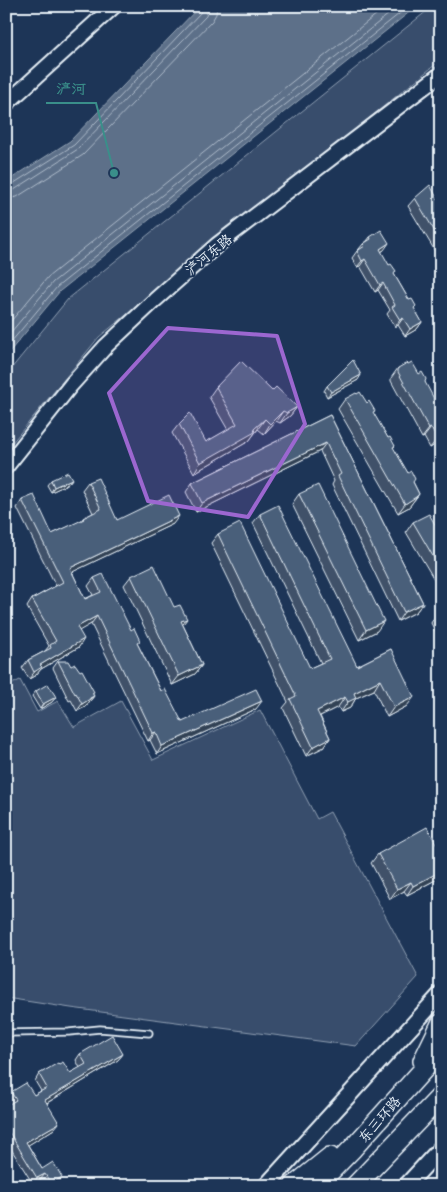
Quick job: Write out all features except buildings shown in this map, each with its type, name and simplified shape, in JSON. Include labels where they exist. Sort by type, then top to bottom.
[{"type":"highway","points":[[414,1078],[441,1024]]},
{"type":"highway","name":"东三环路","points":[[316,1186],[353,1148],[441,1050]]},
{"type":"highway","name":"东三环路","points":[[355,1186],[437,1102]]},
{"type":"highway","points":[[294,1186],[378,1120]]},
{"type":"highway","points":[[366,1186],[398,1143]]},
{"type":"main road","points":[[266,1186],[441,994]]},
{"type":"main road","points":[[406,1186],[441,1148]]},
{"type":"street","points":[[6,104],[114,6]]},
{"type":"street","name":"浐河东路","points":[[6,467],[71,385],[106,346],[155,300],[225,240],[441,74]]},
{"type":"lane","points":[[6,1033],[69,1032],[100,1029],[149,1033]]},
{"type":"highlighted area","points":[[168,328],[277,336],[305,424],[248,517],[148,501],[109,393]]},
{"type":"shaded area","points":[[433,6],[441,6],[441,60],[99,337],[6,450],[6,375],[68,299]]},
{"type":"shaded area","points":[[20,680],[37,712],[58,701],[74,727],[121,701],[153,760],[260,710],[317,819],[330,812],[418,977],[356,1046],[6,998],[6,687]]},
{"type":"water","points":[[200,6],[417,6],[60,291],[6,356],[6,182],[70,141]]},
{"type":"place","name":"浐河","points":[[114,173]]}]
